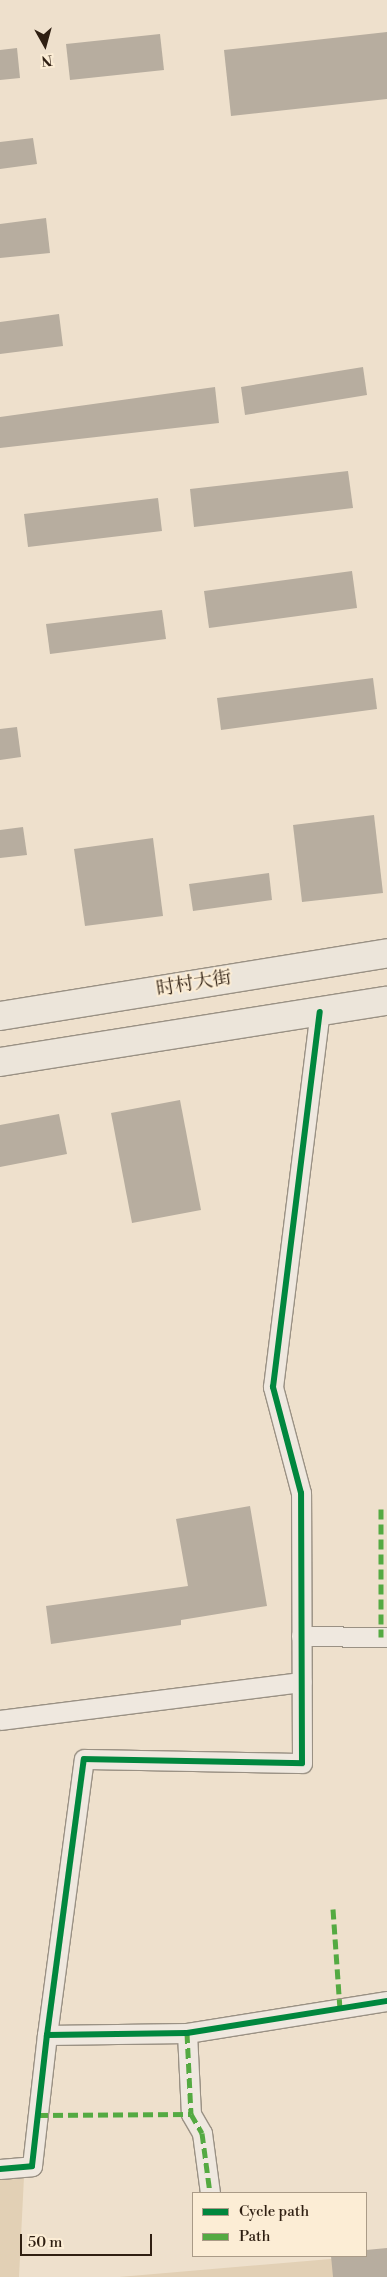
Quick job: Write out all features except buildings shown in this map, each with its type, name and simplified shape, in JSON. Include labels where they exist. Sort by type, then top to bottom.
[{"type":"main road","name":"时村大街","points":[[0,1016],[387,953]]},
{"type":"main road","points":[[0,1062],[387,1001]]},
{"type":"street","points":[[0,2168],[32,2166],[47,2035],[84,1759],[302,1763],[301,1493],[273,1387],[320,1012]]},
{"type":"street","points":[[302,1636],[387,1637]]},
{"type":"street","points":[[0,1720],[302,1682]]},
{"type":"street","points":[[47,2035],[187,2033],[387,2001]]},
{"type":"street","points":[[187,2033],[191,2114],[202,2133],[210,2192]]},
{"type":"shaded area","points":[[24,2177],[19,2277],[0,2277],[0,2179]]},
{"type":"shaded area","points":[[387,2253],[387,2277],[119,2277],[367,2257]]},
{"type":"marked path","points":[[381,1509],[381,1637]]},
{"type":"marked path","points":[[333,1909],[340,2008]]},
{"type":"marked path","points":[[187,2033],[191,2114],[202,2133],[210,2192]]},
{"type":"marked path","points":[[38,2115],[191,2114]]},
{"type":"cycle path","points":[[47,2035],[84,1759],[302,1763],[301,1493],[273,1387],[320,1012]]},
{"type":"cycle path","points":[[0,2169],[32,2166],[47,2035],[187,2033],[387,2001]]}]
